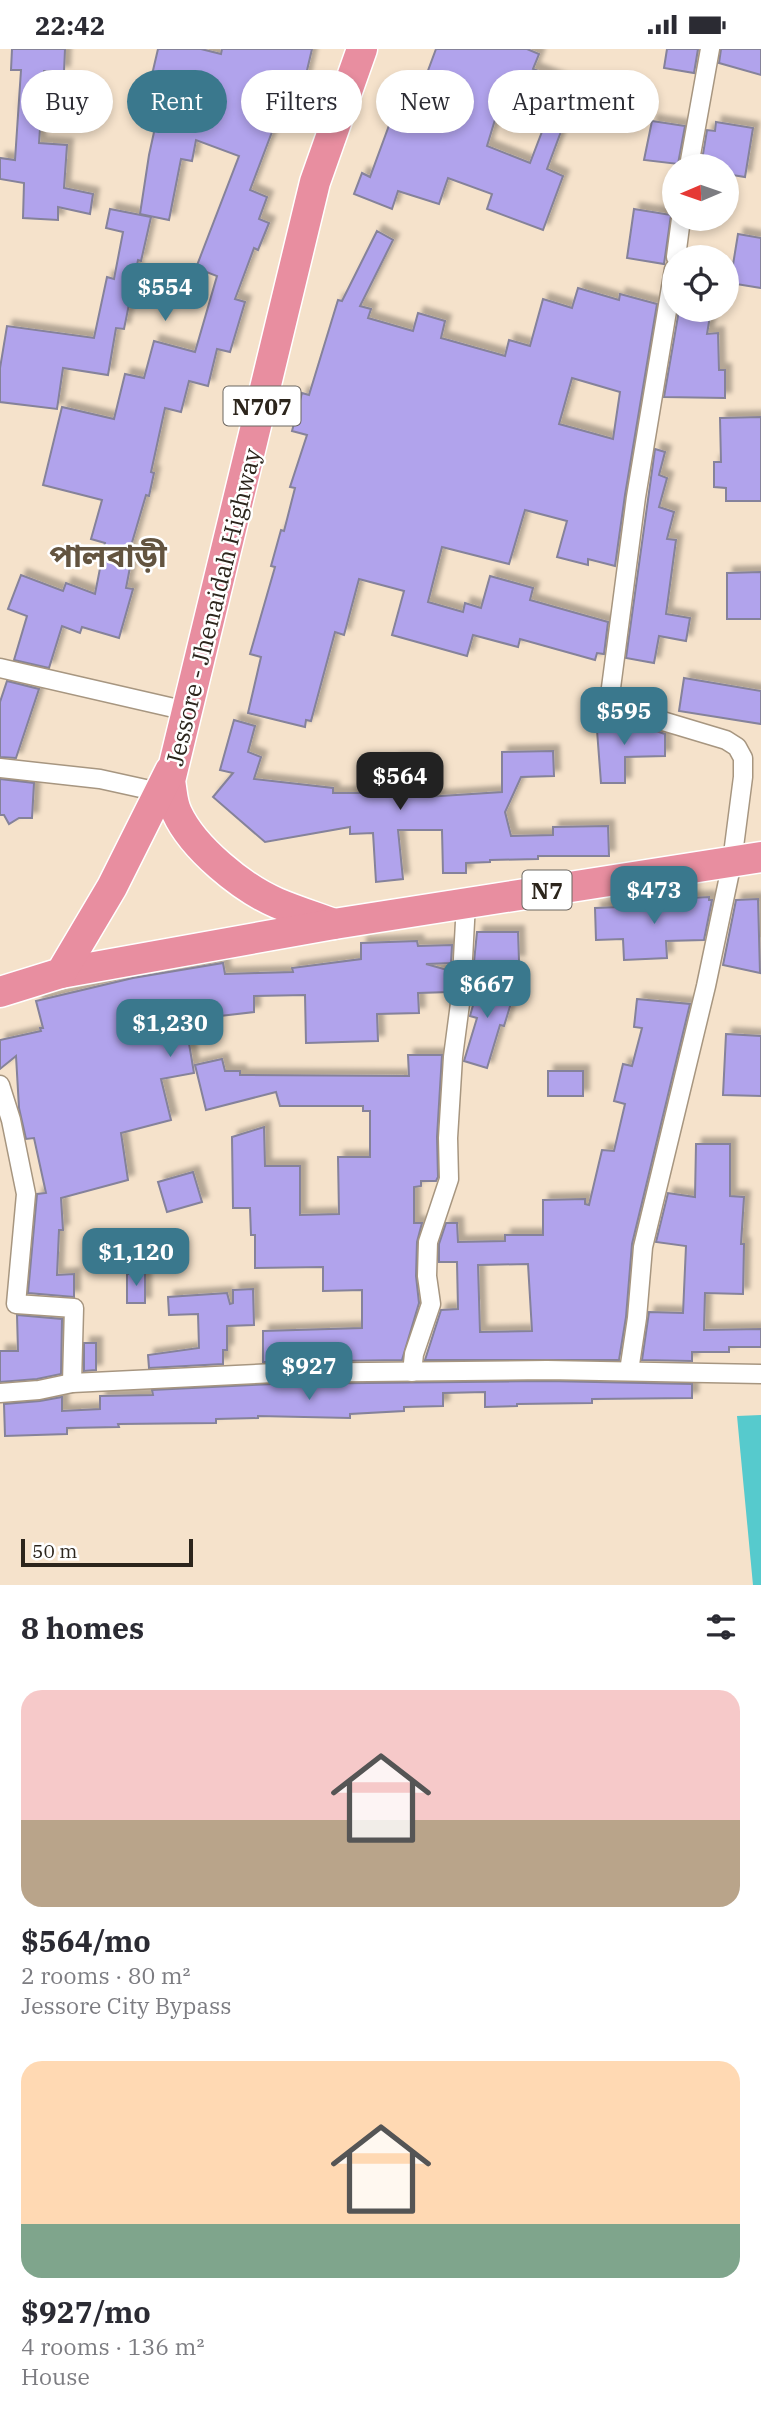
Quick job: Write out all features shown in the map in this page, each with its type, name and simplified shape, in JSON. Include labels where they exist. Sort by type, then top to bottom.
[{"type":"highway","name":"Jessore - Jhenaidah Highway","points":[[334,924],[276,903],[260,894],[205,851],[191,837],[176,811],[170,781],[166,779],[187,711],[315,182],[362,49]]},
{"type":"highway","points":[[61,973],[112,887],[166,779]]},
{"type":"highway","name":"N7","points":[[0,992],[61,973],[334,924],[747,859]]},
{"type":"street","points":[[691,154],[710,49]]},
{"type":"street","points":[[629,1371],[643,1248],[706,986],[747,859],[743,758],[737,747],[726,740],[616,708],[609,703],[636,497],[665,322]]},
{"type":"street","points":[[0,668],[187,711]]},
{"type":"street","points":[[0,768],[100,779],[166,779]]},
{"type":"street","points":[[412,1372],[414,1354],[431,1304],[427,1276],[428,1242],[449,1179],[448,1138],[453,1057],[461,996],[466,903]]},
{"type":"street","points":[[0,1085],[11,1120],[26,1194],[16,1304],[74,1308],[72,1383]]},
{"type":"street","points":[[0,1393],[39,1390],[72,1383],[274,1373],[629,1371],[761,1374]]},
{"type":"water","points":[[761,1415],[761,1585],[753,1585],[737,1416]]},
{"type":"building","points":[[12,49],[65,49],[64,70],[11,70]]},
{"type":"building","points":[[158,49],[201,49],[221,54],[222,49],[312,49],[307,70],[241,70],[241,133],[272,133],[250,190],[267,197],[259,219],[269,223],[258,250],[254,248],[235,299],[245,302],[230,352],[217,349],[208,386],[189,381],[181,412],[165,408],[151,472],[154,473],[149,496],[146,495],[128,556],[132,557],[126,588],[133,589],[119,638],[82,627],[80,633],[62,626],[49,668],[14,660],[27,616],[8,609],[21,575],[63,591],[66,583],[95,594],[105,543],[91,539],[102,500],[43,485],[62,407],[114,419],[125,374],[144,378],[154,341],[195,352],[217,276],[196,268],[239,156],[196,140],[192,161],[181,159],[169,220],[140,214],[154,133],[227,133],[227,70],[153,70]]},
{"type":"building","points":[[436,49],[527,49],[539,54],[533,69],[536,70],[488,70],[488,133],[491,133],[487,146],[530,163],[541,133],[560,133],[547,169],[563,176],[543,230],[487,209],[492,194],[448,178],[439,204],[398,191],[392,209],[354,194],[362,173],[370,177],[386,133],[474,133],[474,70],[428,70]]},
{"type":"building","points":[[667,49],[698,49],[694,73],[664,68]]},
{"type":"building","points":[[721,49],[761,49],[761,75],[719,63]]},
{"type":"building","points":[[21,70],[21,133],[40,133],[39,143],[67,145],[64,188],[93,194],[90,214],[58,207],[58,220],[23,218],[24,183],[0,179],[0,158],[15,160]]},
{"type":"building","points":[[659,122],[685,126],[680,154],[662,154],[662,162],[644,160],[650,133],[659,133]]},
{"type":"building","points":[[716,122],[753,128],[745,177],[739,176],[739,154],[703,154],[707,130],[715,131]]},
{"type":"building","points":[[110,209],[151,217],[141,261],[138,260],[124,329],[116,328],[108,375],[63,368],[57,409],[0,402],[0,368],[7,326],[94,338],[107,277],[114,279],[123,232],[106,228]]},
{"type":"building","points":[[634,209],[662,214],[662,231],[669,231],[667,245],[662,245],[662,264],[627,258]]},
{"type":"building","points":[[377,231],[393,240],[360,306],[371,309],[368,318],[413,331],[418,313],[445,321],[441,338],[505,356],[509,340],[530,346],[543,299],[572,308],[578,288],[619,300],[620,294],[657,304],[615,566],[588,559],[588,565],[557,557],[567,521],[525,510],[509,564],[442,547],[428,602],[463,612],[465,603],[481,608],[490,576],[533,588],[530,600],[608,622],[604,654],[597,653],[595,660],[520,639],[518,647],[473,635],[467,656],[392,635],[404,591],[359,579],[344,635],[335,632],[311,721],[306,720],[305,727],[248,713],[261,657],[250,654],[275,567],[271,566],[281,530],[284,531],[295,488],[290,487],[307,435],[292,431],[302,393],[309,395],[338,300],[342,301]],"holes":[[[572,378],[620,392],[613,439],[559,424]]]},
{"type":"building","points":[[738,234],[761,238],[761,288],[739,284],[739,245],[736,245]]},
{"type":"building","points":[[677,322],[709,322],[707,334],[718,333],[719,370],[725,370],[725,398],[664,397]]},
{"type":"building","points":[[761,417],[761,501],[726,501],[726,488],[714,487],[714,462],[721,462],[720,418]]},
{"type":"building","points":[[655,449],[665,452],[659,475],[667,478],[659,507],[674,512],[667,539],[676,540],[666,614],[690,618],[686,641],[659,636],[654,663],[626,658]]},
{"type":"building","points":[[761,572],[761,619],[727,619],[727,573]]},
{"type":"building","points":[[684,678],[761,691],[761,724],[679,711]]},
{"type":"building","points":[[7,681],[39,689],[16,758],[0,757],[0,702]]},
{"type":"building","points":[[608,716],[631,724],[632,732],[656,731],[665,734],[665,756],[625,757],[625,783],[601,783],[596,717]]},
{"type":"building","points":[[234,720],[255,726],[248,752],[261,757],[254,779],[333,788],[333,793],[394,793],[394,760],[425,759],[426,797],[502,792],[502,752],[553,751],[554,776],[521,777],[505,812],[511,836],[553,835],[553,827],[608,826],[609,856],[538,856],[538,859],[490,860],[466,863],[466,873],[443,873],[442,830],[398,830],[403,879],[376,882],[373,833],[350,834],[350,827],[265,842],[213,797],[233,773],[220,770]]},
{"type":"building","points":[[0,779],[34,783],[32,818],[19,818],[9,824],[4,815],[0,815]]},
{"type":"building","points":[[709,897],[709,900],[712,900],[704,940],[666,941],[667,958],[624,960],[623,939],[596,940],[595,908],[669,905],[669,899]]},
{"type":"building","points":[[758,899],[760,973],[723,965],[736,900]]},
{"type":"building","points":[[477,932],[518,932],[519,961],[474,962]]},
{"type":"building","points":[[417,941],[418,946],[452,945],[451,963],[426,964],[451,971],[450,992],[418,993],[419,1013],[377,1014],[378,1041],[306,1043],[305,995],[254,996],[254,1012],[185,1020],[194,1073],[161,1079],[171,1120],[121,1133],[128,1180],[61,1198],[63,1230],[59,1230],[57,1275],[74,1274],[74,1297],[28,1293],[37,1194],[46,1193],[34,1138],[26,1139],[19,1108],[16,1056],[0,1069],[0,1040],[41,1031],[40,1028],[43,1028],[36,1001],[133,978],[223,963],[225,974],[293,972],[292,968],[361,959],[361,943]]},
{"type":"building","points":[[473,978],[515,990],[504,1026],[500,1025],[487,1068],[464,1061],[477,1018],[470,1016],[477,991],[473,992]]},
{"type":"building","points":[[637,999],[690,1004],[632,1244],[626,1317],[619,1360],[425,1360],[441,1310],[458,1309],[457,1262],[439,1262],[439,1244],[446,1223],[457,1223],[458,1242],[505,1241],[505,1235],[543,1235],[543,1200],[585,1199],[585,1204],[589,1205],[602,1150],[614,1151],[625,1104],[614,1101],[623,1064],[632,1066],[642,1028],[634,1027]],"holes":[[[528,1264],[532,1331],[480,1332],[478,1265]]]},
{"type":"building","points":[[726,1034],[761,1036],[761,1096],[723,1095]]},
{"type":"building","points":[[408,1055],[442,1055],[437,1137],[438,1177],[436,1181],[421,1181],[421,1186],[414,1187],[414,1223],[422,1223],[417,1242],[416,1276],[419,1303],[402,1360],[263,1362],[263,1331],[362,1328],[362,1290],[323,1291],[323,1267],[255,1268],[255,1235],[251,1235],[250,1208],[233,1208],[232,1137],[264,1127],[265,1166],[300,1166],[300,1215],[339,1214],[338,1157],[370,1157],[370,1111],[363,1111],[363,1106],[280,1106],[276,1092],[206,1110],[195,1065],[222,1059],[225,1071],[240,1071],[240,1075],[409,1076]]},
{"type":"building","points":[[548,1071],[583,1071],[583,1096],[548,1096]]},
{"type":"building","points":[[696,1144],[730,1144],[730,1196],[744,1197],[741,1244],[744,1244],[743,1294],[705,1293],[704,1330],[761,1329],[761,1347],[729,1347],[729,1352],[692,1352],[692,1361],[642,1360],[649,1312],[683,1313],[686,1246],[656,1242],[668,1193],[695,1197]]},
{"type":"building","points":[[193,1172],[202,1202],[167,1212],[158,1182]]},
{"type":"building","points":[[145,1273],[145,1303],[127,1303],[127,1274]]},
{"type":"building","points":[[253,1289],[254,1325],[227,1326],[227,1350],[223,1350],[223,1364],[149,1368],[148,1355],[199,1348],[198,1314],[169,1315],[168,1297],[227,1293],[230,1304],[233,1303],[233,1290]]},
{"type":"building","points":[[17,1315],[62,1319],[61,1374],[0,1382],[0,1351],[18,1351]]},
{"type":"building","points":[[84,1343],[96,1343],[96,1370],[84,1371]]},
{"type":"building","points":[[547,1381],[692,1384],[692,1398],[592,1399],[592,1403],[485,1407],[485,1392],[443,1393],[443,1406],[404,1407],[404,1411],[350,1414],[350,1418],[258,1416],[216,1419],[216,1423],[118,1424],[119,1427],[67,1428],[67,1434],[5,1436],[4,1404],[62,1397],[62,1411],[100,1409],[100,1396],[153,1395],[152,1390],[274,1384]]},
{"type":"district","name":"পালবাড়ী","points":[[108,555]]}]
